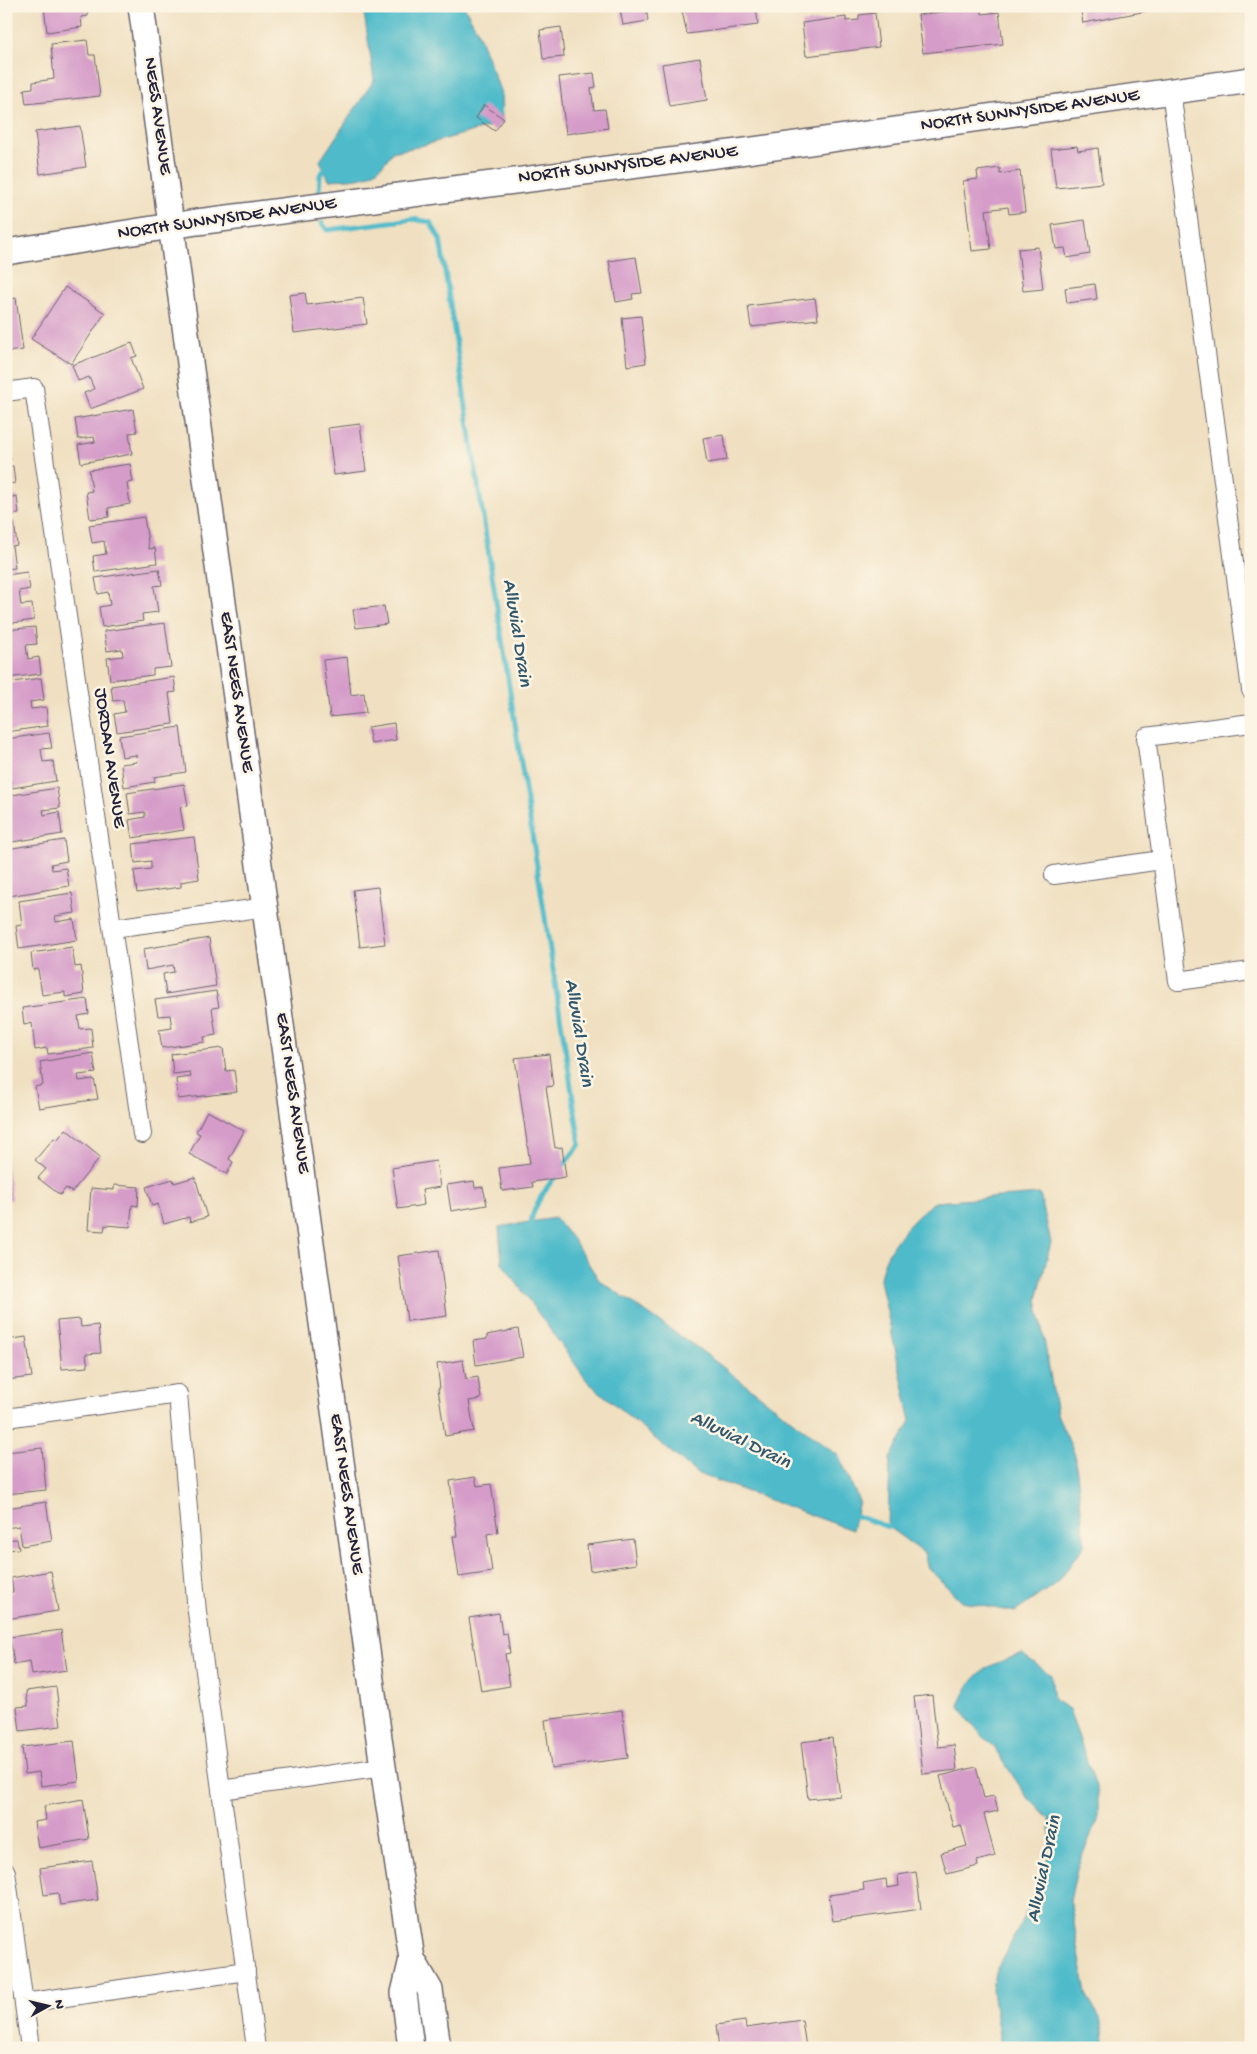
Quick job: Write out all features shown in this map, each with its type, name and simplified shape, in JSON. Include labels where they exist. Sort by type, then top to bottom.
[{"type":"main road","name":"NEES AVENUE","points":[[141,6],[172,226]]},
{"type":"main road","name":"NORTH SUNNYSIDE AVENUE","points":[[6,252],[172,226],[803,143],[1251,80]]},
{"type":"main road","name":"EAST NEES AVENUE","points":[[172,226],[383,1767],[412,1959],[430,1990],[438,2048]]},
{"type":"main road","name":"EAST NEES AVENUE","points":[[411,2048],[404,1993],[412,1959]]},
{"type":"street","points":[[1171,91],[1251,690]]},
{"type":"street","name":"JORDAN AVENUE","points":[[6,392],[34,388],[142,1134]]},
{"type":"street","points":[[1251,723],[1146,737],[1178,981],[1251,970]]},
{"type":"street","points":[[1054,875],[1162,860]]},
{"type":"street","points":[[113,928],[266,907]]},
{"type":"street","points":[[6,1418],[178,1394],[197,1612],[256,2048]]},
{"type":"street","points":[[222,1790],[383,1767]]},
{"type":"street","points":[[6,1872],[30,2048]]},
{"type":"street","points":[[24,2003],[246,1971]]},
{"type":"water","points":[[363,6],[464,6],[477,30],[501,93],[502,123],[417,147],[392,152],[379,168],[365,176],[329,180],[320,161],[374,80]]},
{"type":"water","points":[[1040,1194],[1051,1242],[1037,1299],[1057,1414],[1075,1455],[1085,1544],[1059,1581],[1015,1612],[962,1602],[928,1568],[924,1553],[888,1527],[890,1459],[911,1421],[880,1280],[886,1258],[898,1238],[913,1221],[935,1202]]},
{"type":"water","points":[[555,1218],[572,1238],[599,1280],[699,1349],[839,1456],[859,1501],[852,1530],[696,1473],[588,1382],[502,1263],[499,1227]]},
{"type":"water","points":[[1022,1654],[1051,1675],[1054,1700],[1069,1709],[1098,1793],[1098,1820],[1078,1865],[1070,1900],[1086,1994],[1100,2018],[1107,2048],[1001,2048],[992,1990],[995,1972],[1017,1932],[1045,1870],[1050,1848],[1050,1819],[1027,1797],[994,1747],[972,1725],[959,1705],[971,1684],[983,1670]]},
{"type":"building","points":[[87,6],[88,16],[81,17],[82,27],[47,32],[44,7]]},
{"type":"building","points":[[627,6],[646,6],[648,21],[623,25],[620,9]]},
{"type":"building","points":[[681,6],[756,6],[758,25],[687,34]]},
{"type":"building","points":[[1080,6],[1146,6],[1147,11],[1083,23]]},
{"type":"building","points":[[981,7],[982,14],[999,12],[1003,44],[923,53],[918,15]]},
{"type":"building","points":[[875,13],[879,47],[806,56],[802,23],[846,17],[846,21],[859,20],[859,15]]},
{"type":"building","points":[[561,27],[564,57],[543,59],[540,30]]},
{"type":"building","points":[[87,40],[89,55],[95,55],[100,96],[26,104],[24,89],[33,88],[33,82],[54,79],[51,44]]},
{"type":"building","points":[[700,58],[707,100],[669,106],[662,64]]},
{"type":"building","points":[[594,73],[596,87],[591,88],[594,110],[605,109],[608,128],[566,134],[559,77]]},
{"type":"building","points":[[484,105],[504,119],[495,131],[476,118]]},
{"type":"building","points":[[80,126],[86,167],[40,174],[35,132]]},
{"type":"building","points":[[1077,146],[1078,151],[1098,148],[1102,183],[1056,188],[1051,149]]},
{"type":"building","points":[[1000,168],[1000,174],[1020,171],[1025,212],[1009,214],[1008,207],[986,210],[991,249],[972,251],[963,181],[978,179],[977,171]]},
{"type":"building","points":[[1085,220],[1090,254],[1067,258],[1065,248],[1056,249],[1052,225]]},
{"type":"building","points":[[1038,247],[1043,289],[1023,291],[1018,249]]},
{"type":"building","points":[[636,257],[642,293],[632,294],[633,299],[616,302],[609,261]]},
{"type":"building","points":[[1095,284],[1097,299],[1067,303],[1065,288]]},
{"type":"building","points":[[65,287],[105,313],[71,364],[31,339]]},
{"type":"building","points":[[305,293],[307,305],[363,298],[367,324],[294,333],[289,295]]},
{"type":"building","points":[[16,298],[23,350],[6,352],[6,300]]},
{"type":"building","points":[[815,298],[818,319],[751,327],[748,306]]},
{"type":"building","points":[[641,316],[646,363],[627,366],[622,318]]},
{"type":"building","points":[[132,343],[137,356],[131,358],[143,389],[90,409],[84,393],[94,389],[89,377],[78,381],[72,365]]},
{"type":"building","points":[[133,409],[137,432],[129,433],[132,454],[81,463],[78,445],[95,442],[94,437],[78,439],[75,419]]},
{"type":"building","points":[[360,424],[366,471],[334,475],[328,428]]},
{"type":"building","points":[[724,435],[727,460],[707,463],[703,438]]},
{"type":"building","points":[[6,441],[11,460],[6,460]]},
{"type":"building","points":[[130,464],[133,482],[127,483],[130,504],[108,508],[109,517],[90,519],[86,492],[92,491],[89,470]]},
{"type":"building","points":[[13,466],[15,483],[6,484],[6,467]]},
{"type":"building","points":[[17,496],[19,514],[6,515],[6,498]]},
{"type":"building","points":[[144,517],[149,549],[155,548],[157,563],[95,572],[93,556],[106,554],[104,541],[92,543],[89,525]]},
{"type":"building","points":[[14,522],[17,545],[12,546],[15,568],[6,569],[6,523]]},
{"type":"building","points":[[159,569],[162,585],[154,586],[158,612],[142,614],[143,621],[102,627],[99,607],[110,605],[108,592],[98,594],[95,578]]},
{"type":"building","points":[[27,572],[30,589],[19,591],[21,605],[32,604],[34,620],[6,624],[6,575]]},
{"type":"building","points":[[384,606],[387,624],[356,628],[353,610]]},
{"type":"building","points":[[165,623],[171,667],[153,669],[153,675],[110,680],[107,658],[123,656],[122,649],[107,651],[104,631]]},
{"type":"building","points":[[35,627],[37,644],[26,645],[28,659],[39,657],[41,674],[6,678],[6,630]]},
{"type":"building","points":[[347,657],[351,695],[364,693],[366,713],[330,717],[323,660]]},
{"type":"building","points":[[174,677],[176,692],[169,693],[173,724],[117,732],[114,714],[125,712],[123,700],[113,701],[111,686]]},
{"type":"building","points":[[41,678],[44,700],[30,702],[31,709],[46,707],[48,726],[6,732],[6,683]]},
{"type":"building","points":[[394,723],[396,740],[371,744],[368,727]]},
{"type":"building","points":[[180,727],[186,772],[154,777],[155,782],[124,787],[121,764],[137,762],[136,755],[122,757],[119,736]]},
{"type":"building","points":[[49,733],[52,748],[41,749],[43,762],[53,761],[56,781],[12,788],[11,781],[6,782],[6,739]]},
{"type":"building","points":[[184,784],[188,806],[180,807],[184,830],[132,838],[129,820],[145,817],[145,812],[130,814],[127,793]]},
{"type":"building","points":[[57,788],[60,808],[43,810],[44,815],[59,812],[62,834],[6,843],[6,796]]},
{"type":"building","points":[[194,837],[199,879],[181,882],[181,887],[137,893],[134,871],[151,869],[151,861],[135,863],[133,844]]},
{"type":"building","points":[[64,840],[67,861],[51,864],[52,870],[66,868],[69,886],[9,896],[6,879],[6,849]]},
{"type":"building","points":[[378,887],[385,944],[360,947],[353,890]]},
{"type":"building","points":[[72,893],[75,913],[55,916],[56,922],[74,919],[77,940],[19,949],[16,926],[22,925],[19,901]]},
{"type":"building","points":[[209,938],[216,986],[166,994],[163,974],[174,972],[173,965],[146,970],[143,949]]},
{"type":"building","points":[[72,947],[75,967],[81,966],[84,994],[65,997],[65,992],[42,995],[38,969],[33,970],[31,953]]},
{"type":"building","points":[[216,991],[219,1007],[212,1008],[216,1035],[204,1037],[205,1042],[162,1048],[159,1030],[172,1028],[170,1015],[158,1016],[155,1000]]},
{"type":"building","points":[[87,999],[89,1014],[78,1016],[80,1029],[91,1028],[93,1048],[48,1054],[47,1048],[35,1050],[32,1023],[24,1025],[22,1008]]},
{"type":"building","points":[[223,1048],[226,1071],[234,1070],[237,1092],[178,1099],[176,1079],[191,1077],[190,1072],[173,1074],[171,1054]]},
{"type":"building","points":[[93,1053],[96,1073],[78,1075],[79,1081],[94,1079],[98,1099],[39,1108],[35,1087],[43,1085],[40,1062]]},
{"type":"building","points":[[549,1054],[553,1086],[546,1087],[555,1148],[562,1147],[566,1177],[532,1182],[533,1187],[502,1191],[499,1168],[530,1164],[515,1058]]},
{"type":"building","points":[[207,1111],[244,1131],[229,1159],[233,1162],[227,1174],[189,1154],[200,1134],[196,1132]]},
{"type":"building","points":[[66,1129],[100,1157],[72,1192],[66,1188],[60,1195],[38,1178],[46,1169],[35,1160],[54,1138],[57,1140]]},
{"type":"building","points":[[6,1160],[12,1200],[6,1200]]},
{"type":"building","points":[[436,1161],[440,1187],[422,1190],[424,1205],[398,1209],[392,1168]]},
{"type":"building","points":[[195,1177],[207,1217],[190,1222],[189,1217],[164,1224],[158,1204],[152,1206],[146,1187],[173,1179],[174,1183]]},
{"type":"building","points":[[474,1181],[475,1188],[483,1187],[487,1205],[451,1211],[447,1185]]},
{"type":"building","points":[[114,1185],[139,1187],[138,1206],[132,1205],[130,1227],[105,1225],[104,1231],[88,1230],[91,1188],[114,1190]]},
{"type":"building","points":[[439,1250],[447,1316],[407,1321],[398,1256]]},
{"type":"building","points":[[80,1319],[81,1327],[98,1325],[101,1353],[86,1354],[88,1367],[62,1369],[57,1321]]},
{"type":"building","points":[[518,1329],[523,1357],[476,1365],[473,1341],[487,1339],[487,1335]]},
{"type":"building","points":[[26,1337],[32,1377],[6,1380],[6,1340]]},
{"type":"building","points":[[463,1360],[466,1379],[478,1377],[481,1399],[469,1401],[474,1431],[445,1436],[438,1388],[440,1388],[437,1364]]},
{"type":"building","points":[[42,1448],[46,1490],[6,1494],[6,1469],[9,1469],[7,1452]]},
{"type":"building","points":[[475,1477],[477,1486],[491,1484],[498,1532],[487,1534],[492,1572],[459,1577],[453,1536],[457,1536],[450,1481]]},
{"type":"building","points":[[46,1502],[52,1541],[22,1546],[19,1526],[6,1528],[6,1508]]},
{"type":"building","points":[[17,1539],[19,1549],[6,1550],[6,1540]]},
{"type":"building","points":[[633,1539],[636,1564],[590,1571],[587,1545]]},
{"type":"building","points":[[51,1571],[58,1611],[6,1619],[6,1593],[13,1592],[11,1578]]},
{"type":"building","points":[[499,1613],[502,1634],[507,1633],[510,1653],[505,1654],[510,1686],[481,1691],[469,1618]]},
{"type":"building","points":[[61,1630],[67,1670],[32,1675],[30,1661],[14,1664],[10,1637]]},
{"type":"building","points":[[56,1687],[61,1726],[20,1731],[17,1707],[28,1706],[26,1691]]},
{"type":"building","points":[[932,1695],[938,1747],[954,1745],[957,1770],[923,1774],[914,1697]]},
{"type":"building","points":[[622,1710],[628,1758],[551,1768],[545,1720]]},
{"type":"building","points":[[832,1738],[840,1796],[808,1799],[801,1742]]},
{"type":"building","points":[[74,1741],[79,1781],[41,1786],[39,1772],[25,1774],[22,1747]]},
{"type":"building","points":[[976,1767],[984,1798],[994,1796],[998,1811],[984,1814],[995,1856],[977,1861],[978,1866],[947,1874],[941,1853],[967,1846],[961,1825],[953,1827],[940,1776]]},
{"type":"building","points":[[83,1799],[89,1839],[38,1848],[34,1822],[46,1820],[44,1806]]},
{"type":"building","points":[[92,1861],[98,1900],[60,1905],[58,1893],[44,1895],[40,1868]]},
{"type":"building","points":[[916,1872],[921,1909],[833,1921],[829,1895],[864,1890],[863,1883],[886,1879],[887,1888],[899,1886],[898,1875]]},
{"type":"building","points":[[802,2020],[806,2048],[719,2048],[716,2025],[745,2021],[746,2028]]},
{"type":"waterway","name":"Alluvial Drain","points":[[319,192],[320,175],[328,166]]},
{"type":"waterway","name":"Alluvial Drain","points":[[322,223],[327,230],[413,219],[430,222],[440,239],[580,1144],[541,1196],[535,1208],[531,1228]]},
{"type":"waterway","name":"Alluvial Drain","points":[[851,1514],[888,1527],[891,1525]]}]
